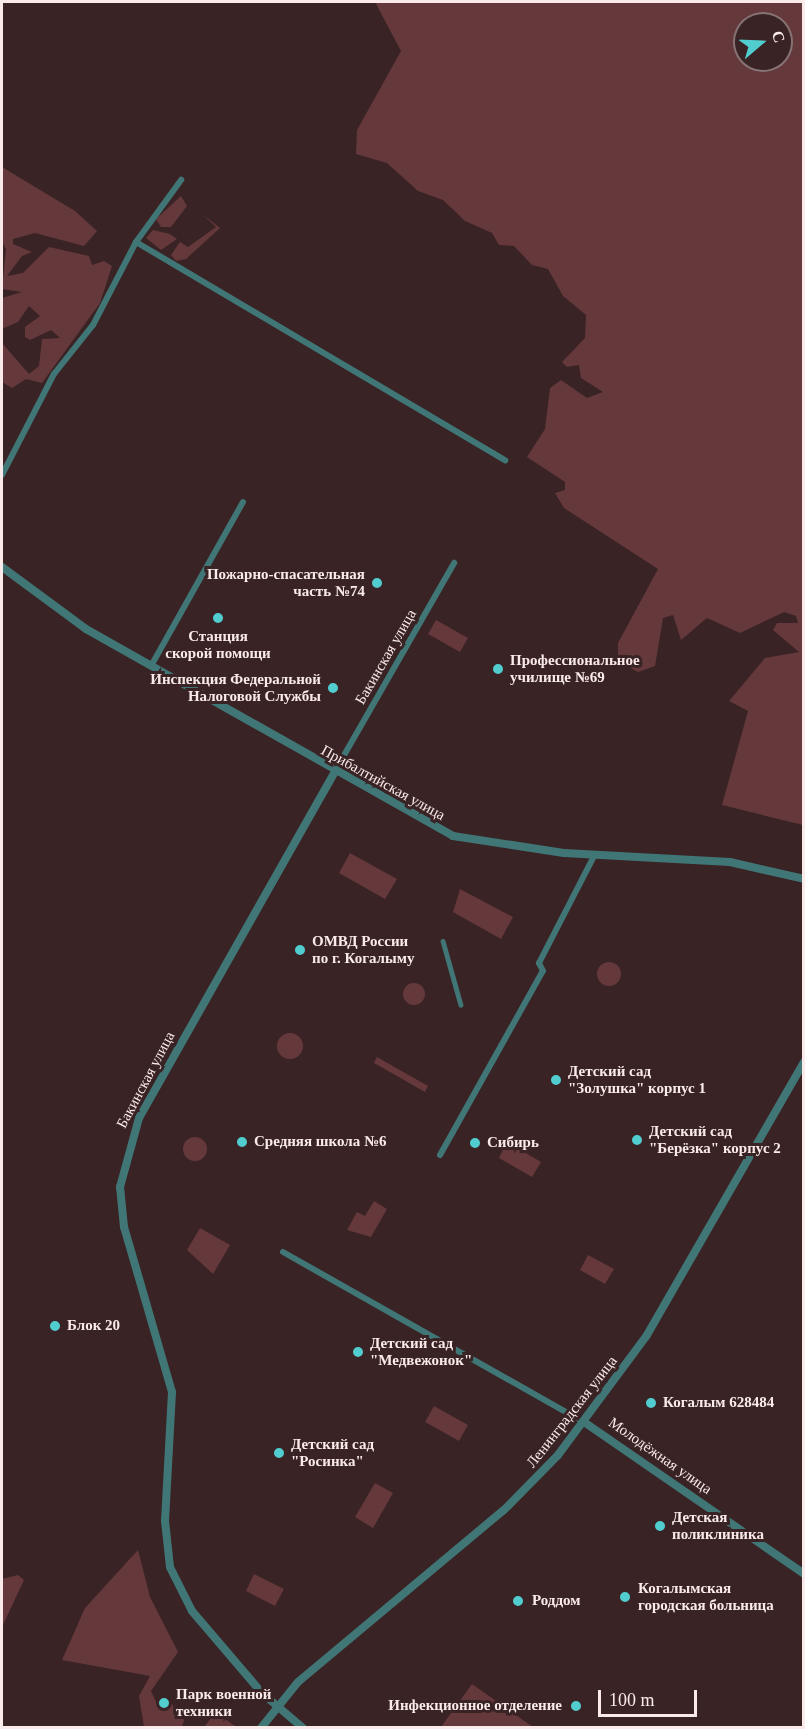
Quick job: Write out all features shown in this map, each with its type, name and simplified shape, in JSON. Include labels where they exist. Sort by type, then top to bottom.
[{"type":"street","points":[[2,475],[54,374],[100,314],[136,242],[181,180]]},
{"type":"street","points":[[136,242],[505,460]]},
{"type":"street","points":[[151,666],[243,502]]},
{"type":"street","name":"Бакинская улица","points":[[303,1728],[275,1707],[192,1611],[170,1567],[165,1521],[172,1392],[124,1227],[120,1179],[139,1118],[454,563]]},
{"type":"street","name":"Прибалтийская улица","points":[[2,567],[74,621],[335,771],[467,841],[594,856],[721,861],[803,879]]},
{"type":"street","points":[[440,1155],[543,971],[538,963],[594,856]]},
{"type":"street","points":[[443,941],[461,1005]]},
{"type":"street","name":"Ленинградская улица","points":[[261,1728],[275,1707],[520,1495],[584,1422],[647,1335],[804,1062]]},
{"type":"street","name":"Молодёжная улица","points":[[283,1252],[584,1422],[804,1574]]},
{"type":"shaded area","points":[[375,2],[803,2],[803,825],[722,805],[748,711],[729,701],[765,658],[799,652],[773,630],[777,623],[798,623],[796,616],[784,612],[740,633],[707,618],[681,640],[673,615],[663,618],[655,666],[638,672],[618,661],[618,643],[658,569],[564,508],[555,493],[565,490],[565,482],[527,457],[545,429],[550,388],[561,380],[587,398],[603,392],[581,378],[579,365],[567,367],[562,362],[585,338],[586,315],[563,296],[548,269],[532,265],[514,246],[499,245],[492,233],[465,221],[443,200],[418,191],[387,163],[356,154],[357,130],[401,51]]},
{"type":"shaded area","points":[[2,167],[75,211],[97,231],[84,246],[35,233],[13,239],[13,244],[32,252],[22,256],[7,276],[23,273],[49,247],[89,256],[92,265],[104,261],[112,266],[100,303],[42,383],[26,379],[12,388],[2,382],[2,343],[29,374],[39,366],[42,339],[60,338],[51,330],[30,340],[25,337],[25,327],[40,316],[29,306],[18,322],[2,329],[2,298],[22,292],[2,289],[6,249],[2,242]]},
{"type":"shaded area","points":[[181,196],[187,206],[171,227],[161,227],[156,219]]},
{"type":"shaded area","points":[[201,213],[220,228],[186,259],[176,261],[171,255],[180,242],[188,247],[216,227]]},
{"type":"shaded area","points":[[153,230],[170,234],[177,239],[161,250],[146,238]]},
{"type":"shaded area","points":[[436,620],[468,638],[460,652],[428,634]]},
{"type":"shaded area","points":[[350,853],[397,879],[385,899],[339,873]]},
{"type":"shaded area","points":[[460,889],[513,917],[501,939],[453,912]]},
{"type":"shaded area","points":[[609,962],[614,963],[620,969],[620,979],[614,985],[609,986],[604,985],[598,979],[597,974],[598,969],[604,963]]},
{"type":"shaded area","points":[[414,983],[422,986],[425,994],[422,1002],[414,1005],[406,1002],[403,994],[406,986]]},
{"type":"shaded area","points":[[290,1033],[299,1037],[303,1046],[299,1055],[290,1059],[281,1055],[277,1046],[281,1037]]},
{"type":"shaded area","points":[[377,1057],[428,1086],[425,1092],[374,1063]]},
{"type":"shaded area","points":[[195,1137],[204,1140],[207,1149],[204,1158],[195,1161],[186,1158],[183,1149],[186,1140]]},
{"type":"shaded area","points":[[507,1142],[541,1162],[532,1177],[499,1158]]},
{"type":"shaded area","points":[[374,1201],[387,1209],[371,1237],[347,1230],[357,1212],[365,1216]]},
{"type":"shaded area","points":[[200,1228],[230,1245],[213,1274],[187,1250]]},
{"type":"shaded area","points":[[588,1255],[614,1269],[605,1284],[580,1270]]},
{"type":"shaded area","points":[[434,1406],[468,1425],[459,1441],[425,1422]]},
{"type":"shaded area","points":[[375,1483],[393,1493],[373,1528],[355,1517]]},
{"type":"shaded area","points":[[138,1550],[150,1597],[178,1652],[151,1691],[158,1706],[172,1704],[184,1720],[182,1727],[144,1727],[139,1696],[150,1676],[62,1660],[85,1608]]},
{"type":"shaded area","points":[[254,1574],[284,1589],[275,1606],[246,1591]]},
{"type":"shaded area","points":[[18,1575],[24,1580],[2,1627],[2,1579]]},
{"type":"shaded area","points":[[472,1684],[533,1727],[441,1727]]},
{"type":"shaded area","points":[[216,1712],[232,1724],[237,1727],[204,1727]]},
{"type":"place","name":"Пожарно-спасательная часть №74","points":[[377,583]]},
{"type":"place","name":"Станция скорой помощи","points":[[218,618]]},
{"type":"place","name":"Профессиональное училище №69","points":[[498,669]]},
{"type":"place","name":"Инспекция Федеральной Налоговой Службы","points":[[333,688]]},
{"type":"place","name":"ОМВД России по г. Когалыму","points":[[300,950]]},
{"type":"place","name":"Детский сад \"Золушка\" корпус 1","points":[[556,1080]]},
{"type":"place","name":"Детский сад \"Берёзка\" корпус 2","points":[[637,1140]]},
{"type":"place","name":"Средняя школа №6","points":[[242,1142]]},
{"type":"place","name":"Сибирь","points":[[475,1143]]},
{"type":"place","name":"Блок 20","points":[[55,1326]]},
{"type":"place","name":"Детский сад \"Медвежонок\"","points":[[358,1352]]},
{"type":"place","name":"Когалым 628484","points":[[651,1403]]},
{"type":"place","name":"Детский сад \"Росинка\"","points":[[279,1453]]},
{"type":"place","name":"Детская поликлиника","points":[[660,1526]]},
{"type":"place","name":"Когалымская городская больница","points":[[625,1597]]},
{"type":"place","name":"Роддом","points":[[518,1601]]},
{"type":"place","name":"Парк военной техники","points":[[164,1703]]},
{"type":"place","name":"Инфекционное отделение","points":[[576,1706]]}]
